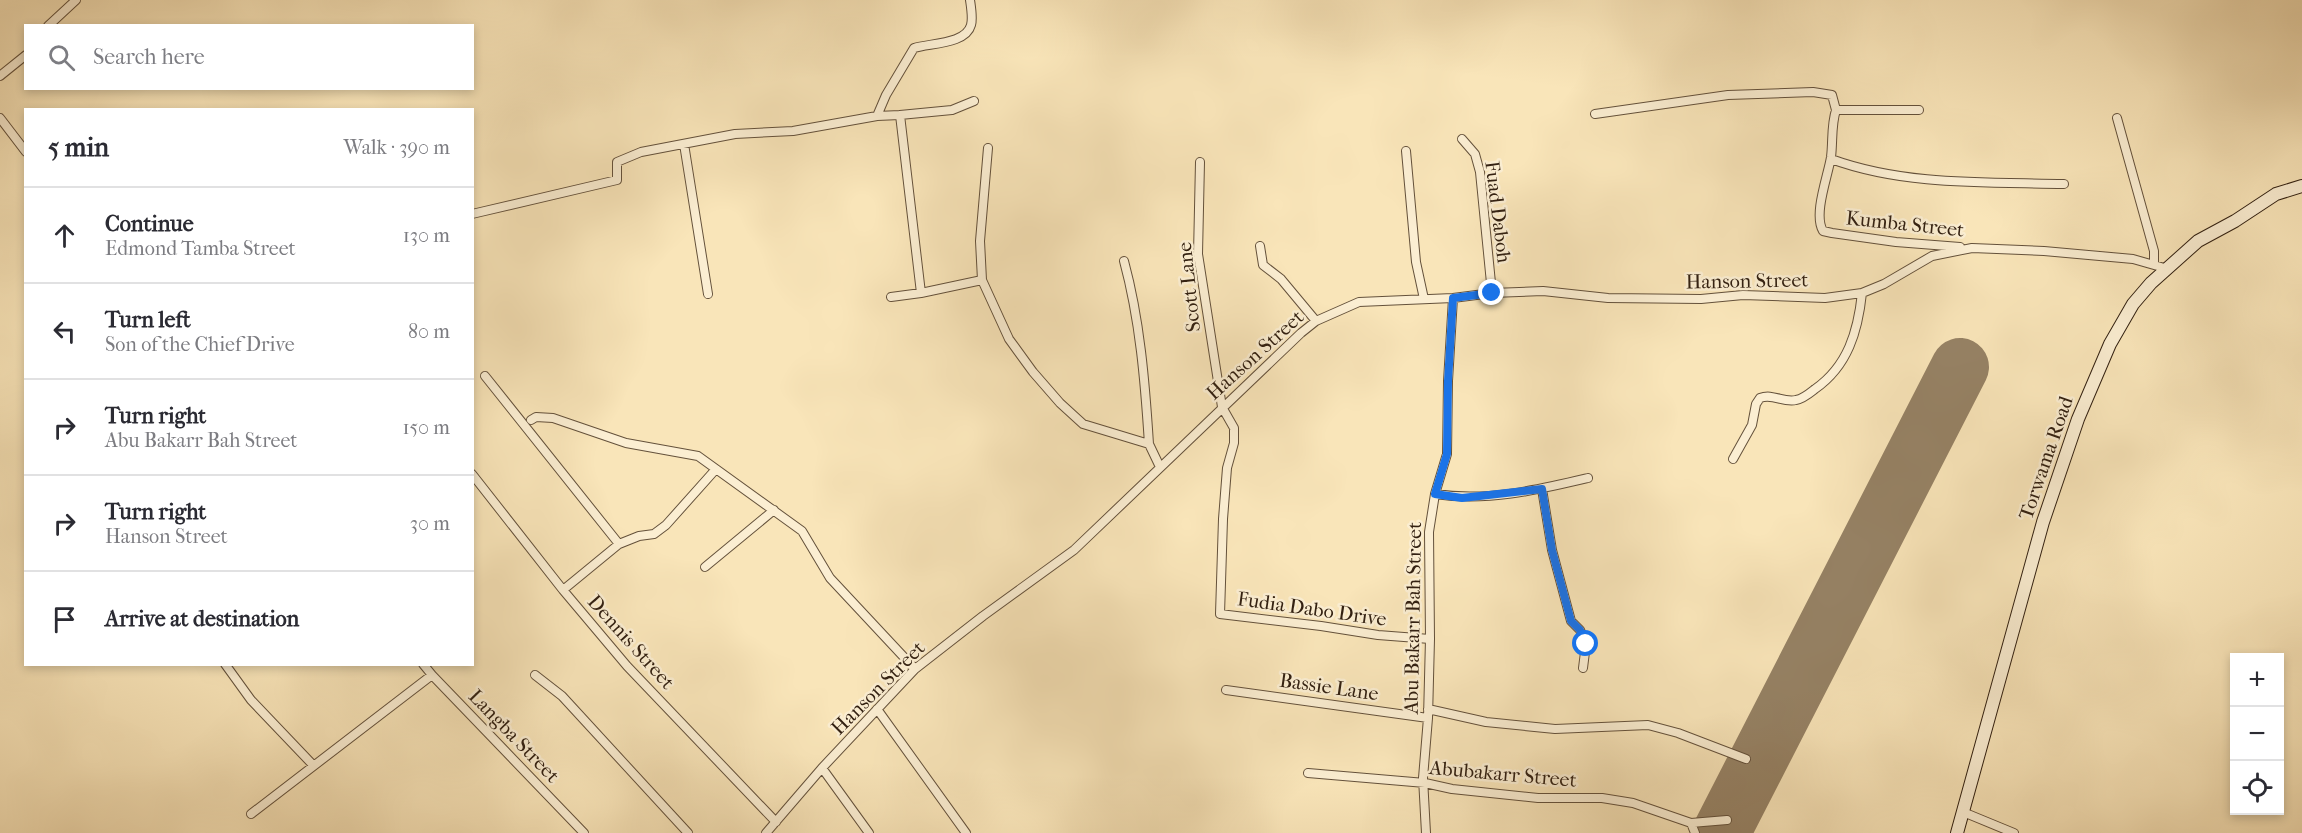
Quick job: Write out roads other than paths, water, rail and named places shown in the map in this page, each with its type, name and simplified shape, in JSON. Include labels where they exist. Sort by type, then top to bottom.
[{"type":"main road","name":"Torwama Road","points":[[1957,833],[2043,522],[2078,419],[2110,344],[2133,304],[2151,283],[2198,241],[2235,221],[2276,194],[2302,186]]},
{"type":"street","points":[[50,24],[76,0]]},
{"type":"street","points":[[877,116],[886,95],[914,48],[932,43],[953,42],[967,33],[971,24],[970,0]]},
{"type":"street","points":[[0,76],[24,57]]},
{"type":"street","points":[[1595,114],[1728,95],[1813,92],[1832,95],[1836,110],[1919,110]]},
{"type":"street","points":[[474,214],[617,180],[617,162],[641,152],[735,134],[793,131],[877,116],[952,110],[974,101]]},
{"type":"street","name":"Kumba Street","points":[[1836,110],[1831,159],[1821,205],[1820,226],[1823,231],[1896,242],[1972,248]]},
{"type":"street","points":[[900,115],[921,293]]},
{"type":"street","points":[[0,118],[24,149]]},
{"type":"street","points":[[2117,118],[2150,234],[2154,264]]},
{"type":"street","name":"Fuad Daboh","points":[[1462,139],[1475,154],[1480,172],[1492,293]]},
{"type":"street","points":[[684,144],[708,294]]},
{"type":"street","points":[[988,148],[980,241],[982,280],[1009,339],[1060,403],[1083,424],[1149,444]]},
{"type":"street","points":[[1406,151],[1416,262],[1424,299]]},
{"type":"street","points":[[1831,159],[1860,170],[1924,180],[2064,184]]},
{"type":"street","name":"Scott Lane","points":[[1200,162],[1198,254],[1222,407]]},
{"type":"street","points":[[1260,246],[1263,265],[1281,279],[1316,321]]},
{"type":"street","name":"Hanson Street","points":[[766,833],[822,768],[915,669],[1074,550],[1222,407],[1316,321],[1359,302],[1543,291],[1608,298],[1701,299],[1743,295],[1825,298],[1862,293],[1884,284],[1932,256],[1972,248],[2044,251],[2133,259],[2168,269]]},
{"type":"street","points":[[1124,261],[1133,294],[1149,444],[1160,467]]},
{"type":"street","points":[[891,297],[982,280]]},
{"type":"street","points":[[1733,459],[1752,425],[1756,404],[1760,398],[1771,396],[1789,400],[1799,399],[1828,380],[1843,362],[1857,323],[1862,293]]},
{"type":"street","name":"Abu Bakarr Bah Street","points":[[1426,833],[1423,778],[1430,639],[1428,551],[1431,511],[1447,454],[1448,381],[1453,298]]},
{"type":"street","points":[[485,376],[619,544]]},
{"type":"street","name":"Fudia Dabo Drive","points":[[1222,407],[1234,428],[1234,443],[1227,468],[1223,509],[1220,614],[1378,635],[1430,639]]},
{"type":"street","points":[[531,420],[536,417],[553,418],[626,443],[698,456],[802,531],[830,578],[915,669]]},
{"type":"street","points":[[563,590],[619,544],[639,536],[654,534],[666,525],[716,469]]},
{"type":"street","name":"Dennis Street","points":[[474,477],[563,590],[627,666],[776,822]]},
{"type":"street","points":[[1435,494],[1462,498],[1542,489],[1587,478]]},
{"type":"street","points":[[1542,489],[1552,550],[1571,621],[1580,630],[1586,644],[1582,668]]},
{"type":"street","points":[[705,567],[774,510]]},
{"type":"street","points":[[226,666],[251,700],[314,765]]},
{"type":"street","name":"Langba Street","points":[[425,666],[584,833]]},
{"type":"street","points":[[250,814],[432,675]]},
{"type":"street","points":[[535,675],[562,696],[688,833]]},
{"type":"street","name":"Bassie Lane","points":[[1226,690],[1555,729],[1648,725],[1678,733],[1746,759]]},
{"type":"street","points":[[877,709],[966,833]]},
{"type":"street","points":[[822,768],[868,833]]},
{"type":"street","name":"Abubakarr Street","points":[[1308,773],[1425,783],[1452,789],[1538,798],[1602,798],[1633,803],[1691,823]]},
{"type":"street","points":[[1963,812],[2014,833]]},
{"type":"street","points":[[1695,833],[1691,823],[1727,820]]}]
